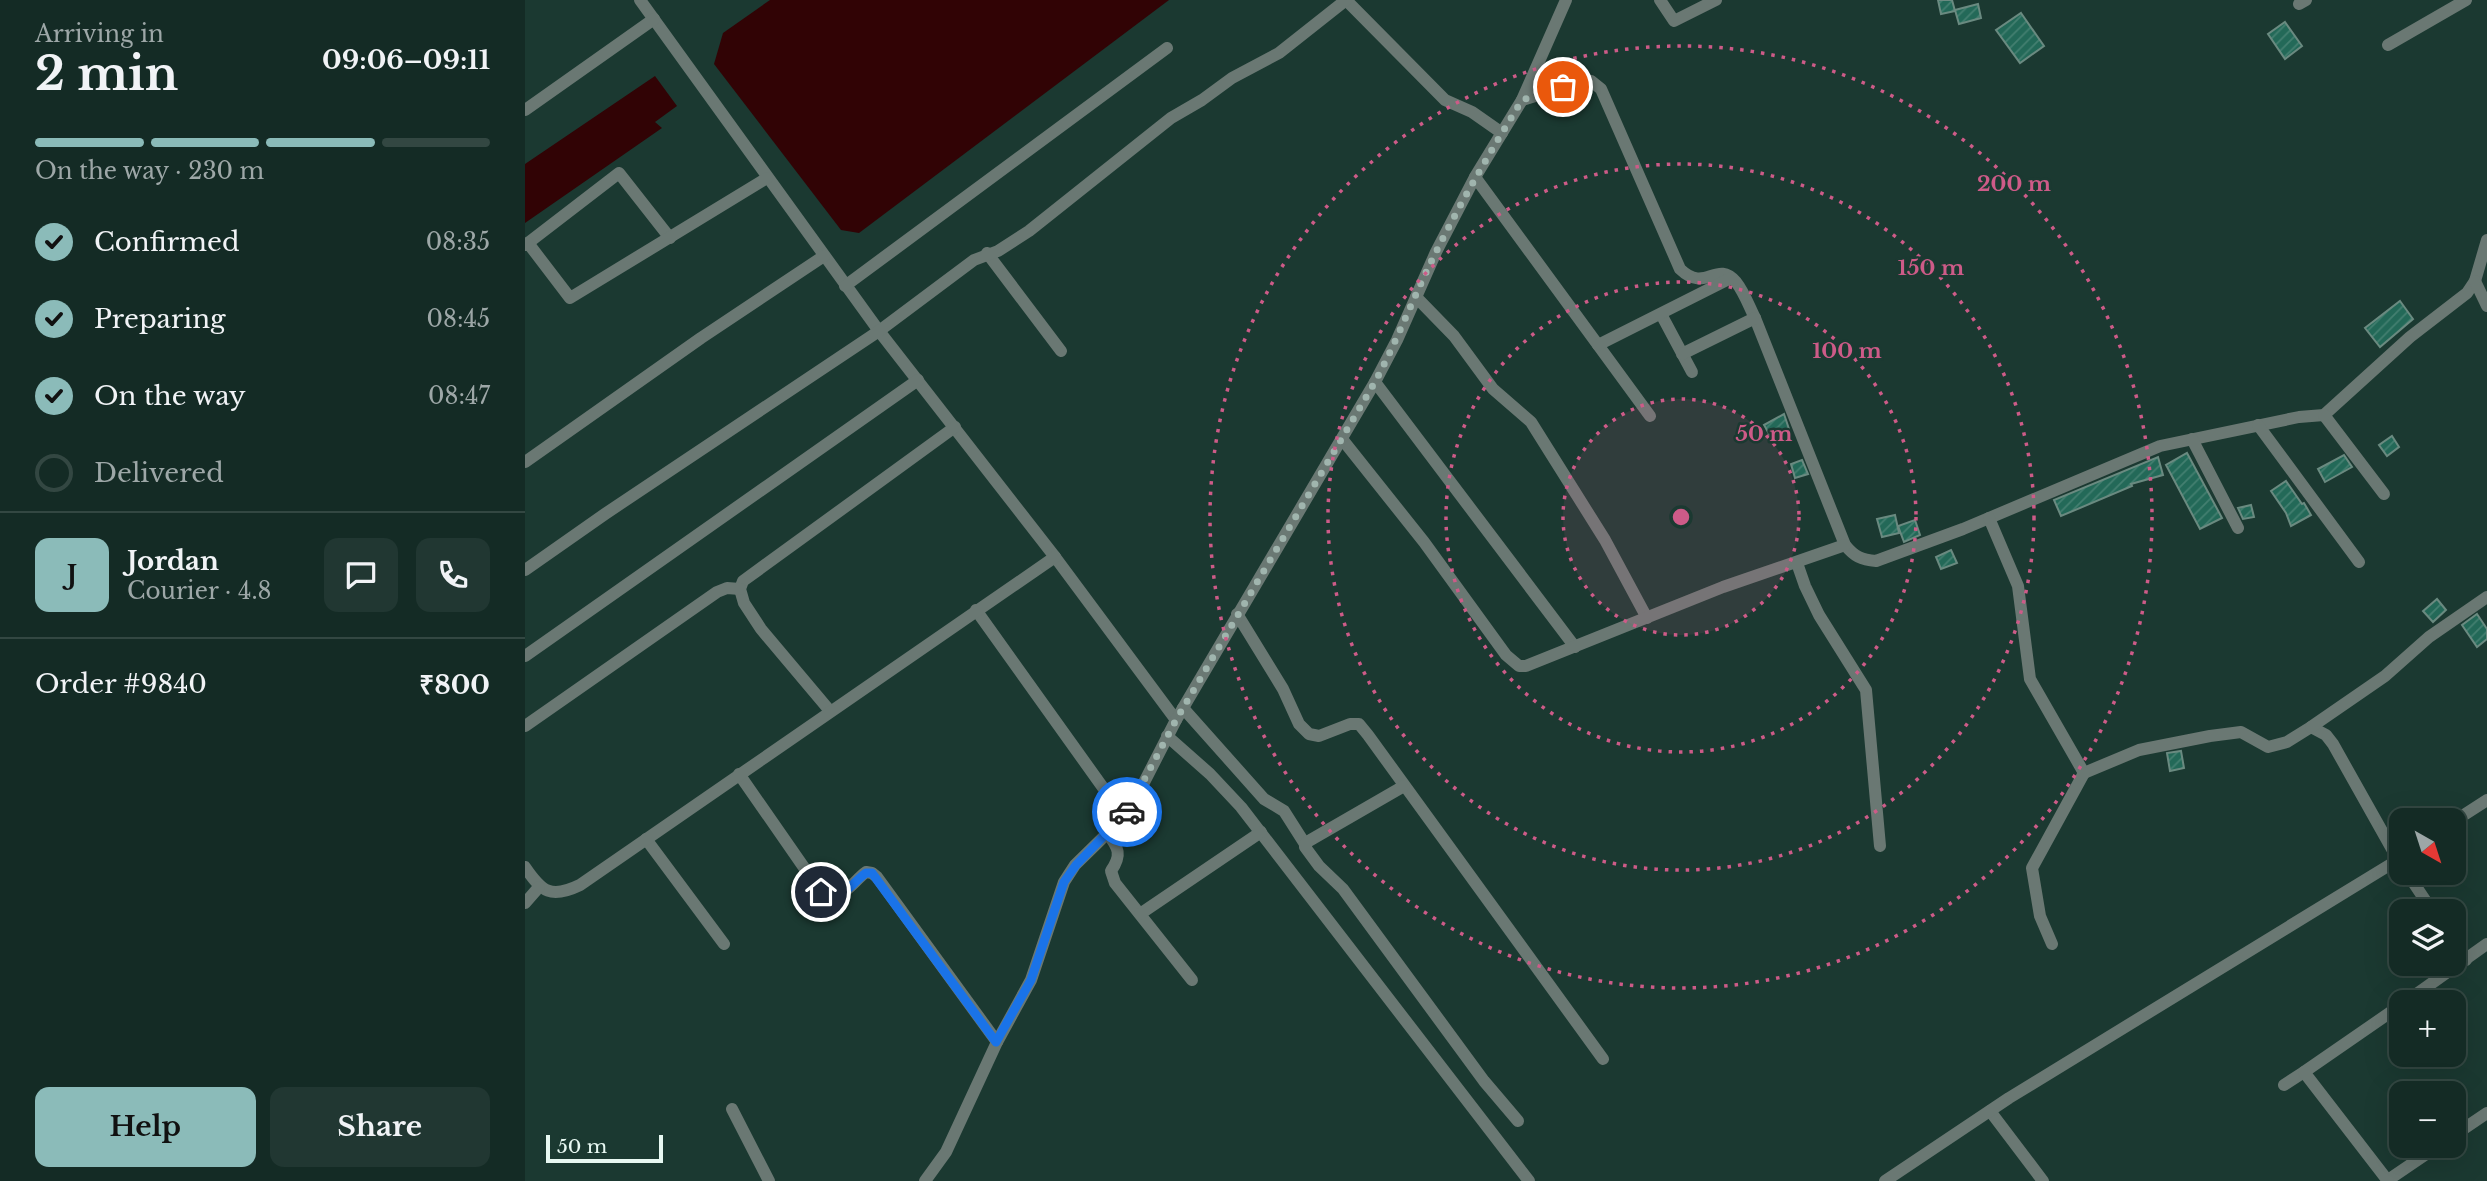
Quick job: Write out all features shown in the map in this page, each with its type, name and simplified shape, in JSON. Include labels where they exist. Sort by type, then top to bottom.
[{"type":"street","points":[[640,0],[845,286],[1055,556],[1176,720]]},
{"type":"street","points":[[525,570],[616,506],[879,331],[974,260],[998,251],[1029,231],[1171,118],[1232,78],[1279,53],[1346,0],[1445,100],[1472,113],[1502,133]]},
{"type":"street","points":[[925,1181],[946,1152],[996,1042],[1031,980],[1064,882],[1076,865],[1124,817],[1134,802],[1176,720],[1375,382],[1436,252],[1475,177],[1522,100],[1566,0]]},
{"type":"street","points":[[1660,0],[1674,21],[1716,0]]},
{"type":"street","points":[[2388,46],[2466,0]]},
{"type":"street","points":[[525,110],[654,19]]},
{"type":"street","points":[[845,286],[1167,48]]},
{"type":"street","points":[[1522,100],[1584,81],[1597,83],[1607,100],[1680,269],[1691,279],[1699,280],[1716,273],[1737,283],[1755,317],[1845,545],[1863,560],[1876,561],[1989,518],[2160,446],[2299,417],[2324,415],[2410,337],[2467,293],[2476,281],[2487,240]]},
{"type":"street","points":[[670,238],[619,173],[526,244],[570,298],[670,238],[768,178]]},
{"type":"street","points":[[1475,177],[1650,416]]},
{"type":"street","points":[[987,253],[1061,351]]},
{"type":"street","points":[[525,462],[701,338],[824,256]]},
{"type":"street","points":[[1598,345],[1731,278]]},
{"type":"street","points":[[2476,281],[2487,306]]},
{"type":"street","points":[[1416,297],[1454,336],[1493,389],[1531,422],[1605,540],[1647,618]]},
{"type":"street","points":[[1661,313],[1692,372]]},
{"type":"street","points":[[1682,354],[1755,317]]},
{"type":"street","points":[[525,656],[918,380]]},
{"type":"street","points":[[1375,382],[1575,647]]},
{"type":"street","points":[[2324,415],[2385,494]]},
{"type":"street","points":[[2258,425],[2359,562]]},
{"type":"street","points":[[830,711],[761,629],[744,603],[740,589],[743,581],[955,427]]},
{"type":"street","points":[[1342,439],[1424,542],[1513,662],[1526,666],[1723,587],[1845,545]]},
{"type":"street","points":[[2192,439],[2238,528]]},
{"type":"street","points":[[1989,518],[2018,586],[2030,679],[2084,773]]},
{"type":"street","points":[[525,867],[540,887],[551,891],[565,892],[580,885],[1055,556]]},
{"type":"street","points":[[1797,563],[1819,615],[1866,690],[1879,846]]},
{"type":"street","points":[[525,726],[717,592],[727,588],[740,589]]},
{"type":"street","points":[[2052,944],[2040,916],[2032,868],[2084,773],[2139,750],[2241,732],[2268,747],[2287,742],[2385,676],[2429,637],[2487,597]]},
{"type":"street","points":[[976,610],[1124,817]]},
{"type":"street","points":[[1237,614],[1309,734],[1319,736],[1350,724],[1359,724],[1603,1059]]},
{"type":"street","points":[[1183,708],[1264,799],[1284,811],[1308,852],[1343,889],[1476,1071],[1518,1121]]},
{"type":"street","points":[[2311,727],[2326,735],[2333,744],[2389,842]]},
{"type":"street","points":[[1167,736],[1210,774],[1261,832],[1529,1181]]},
{"type":"street","points":[[739,774],[821,892],[827,896],[840,895],[866,873],[877,877],[996,1042]]},
{"type":"street","points":[[1305,844],[1404,786]]},
{"type":"street","points":[[2466,814],[2487,800]]},
{"type":"street","points":[[1140,914],[1261,832]]},
{"type":"street","points":[[1107,833],[1120,857],[1111,871],[1111,876],[1192,980]]},
{"type":"street","points":[[646,839],[724,944]]},
{"type":"street","points":[[1885,1181],[1990,1111],[2389,868]]},
{"type":"street","points":[[525,903],[540,887]]},
{"type":"street","points":[[2466,960],[2487,944]]},
{"type":"street","points":[[2423,990],[2443,976]]},
{"type":"street","points":[[2284,1085],[2389,1014]]},
{"type":"street","points":[[2304,1072],[2388,1181],[2421,1158]]},
{"type":"street","points":[[732,1109],[769,1181]]},
{"type":"street","points":[[1990,1111],[2043,1181]]},
{"type":"street","points":[[2466,1127],[2487,1113]]},
{"type":"shaded area","points":[[770,0],[1169,0],[859,233],[841,230],[714,64],[723,33]]},
{"type":"shaded area","points":[[655,76],[677,106],[655,122],[662,128],[525,223],[525,164]]},
{"type":"building","points":[[1938,0],[1952,0],[1955,11],[1941,14]]},
{"type":"building","points":[[1978,4],[1981,18],[1959,24],[1955,10]]},
{"type":"building","points":[[2021,13],[2044,46],[2020,63],[1996,30]]},
{"type":"building","points":[[2285,22],[2302,46],[2285,59],[2268,34]]},
{"type":"building","points":[[2400,301],[2413,319],[2380,347],[2365,328]]},
{"type":"building","points":[[1784,414],[1789,429],[1772,439],[1764,425]]},
{"type":"building","points":[[2392,436],[2399,447],[2387,456],[2379,445]]},
{"type":"building","points":[[2187,453],[2222,518],[2200,529],[2166,465]]},
{"type":"building","points":[[2344,455],[2352,467],[2325,482],[2318,469]]},
{"type":"building","points":[[2158,457],[2163,475],[2131,484],[2132,486],[2061,516],[2054,500]]},
{"type":"building","points":[[1802,460],[1808,474],[1795,478],[1791,464]]},
{"type":"building","points":[[2286,481],[2311,515],[2291,526],[2286,513],[2271,491]]},
{"type":"building","points":[[2251,505],[2254,517],[2243,519],[2238,508]]},
{"type":"building","points":[[1895,515],[1899,533],[1882,537],[1877,519]]},
{"type":"building","points":[[1915,520],[1920,535],[1904,542],[1898,526]]},
{"type":"building","points":[[1951,550],[1957,563],[1941,569],[1936,557]]},
{"type":"building","points":[[2437,599],[2446,610],[2433,622],[2423,611]]},
{"type":"building","points":[[2477,614],[2487,629],[2487,639],[2477,647],[2462,625]]},
{"type":"building","points":[[2181,751],[2184,768],[2170,771],[2167,753]]},
{"type":"way so far","points":[[1127,812],[1176,720],[1375,382],[1436,252],[1475,177],[1522,100],[1563,87]]},
{"type":"route","points":[[821,892],[834,897],[845,893],[866,873],[877,877],[996,1042],[1031,980],[1064,882],[1091,848],[1127,812]]}]
